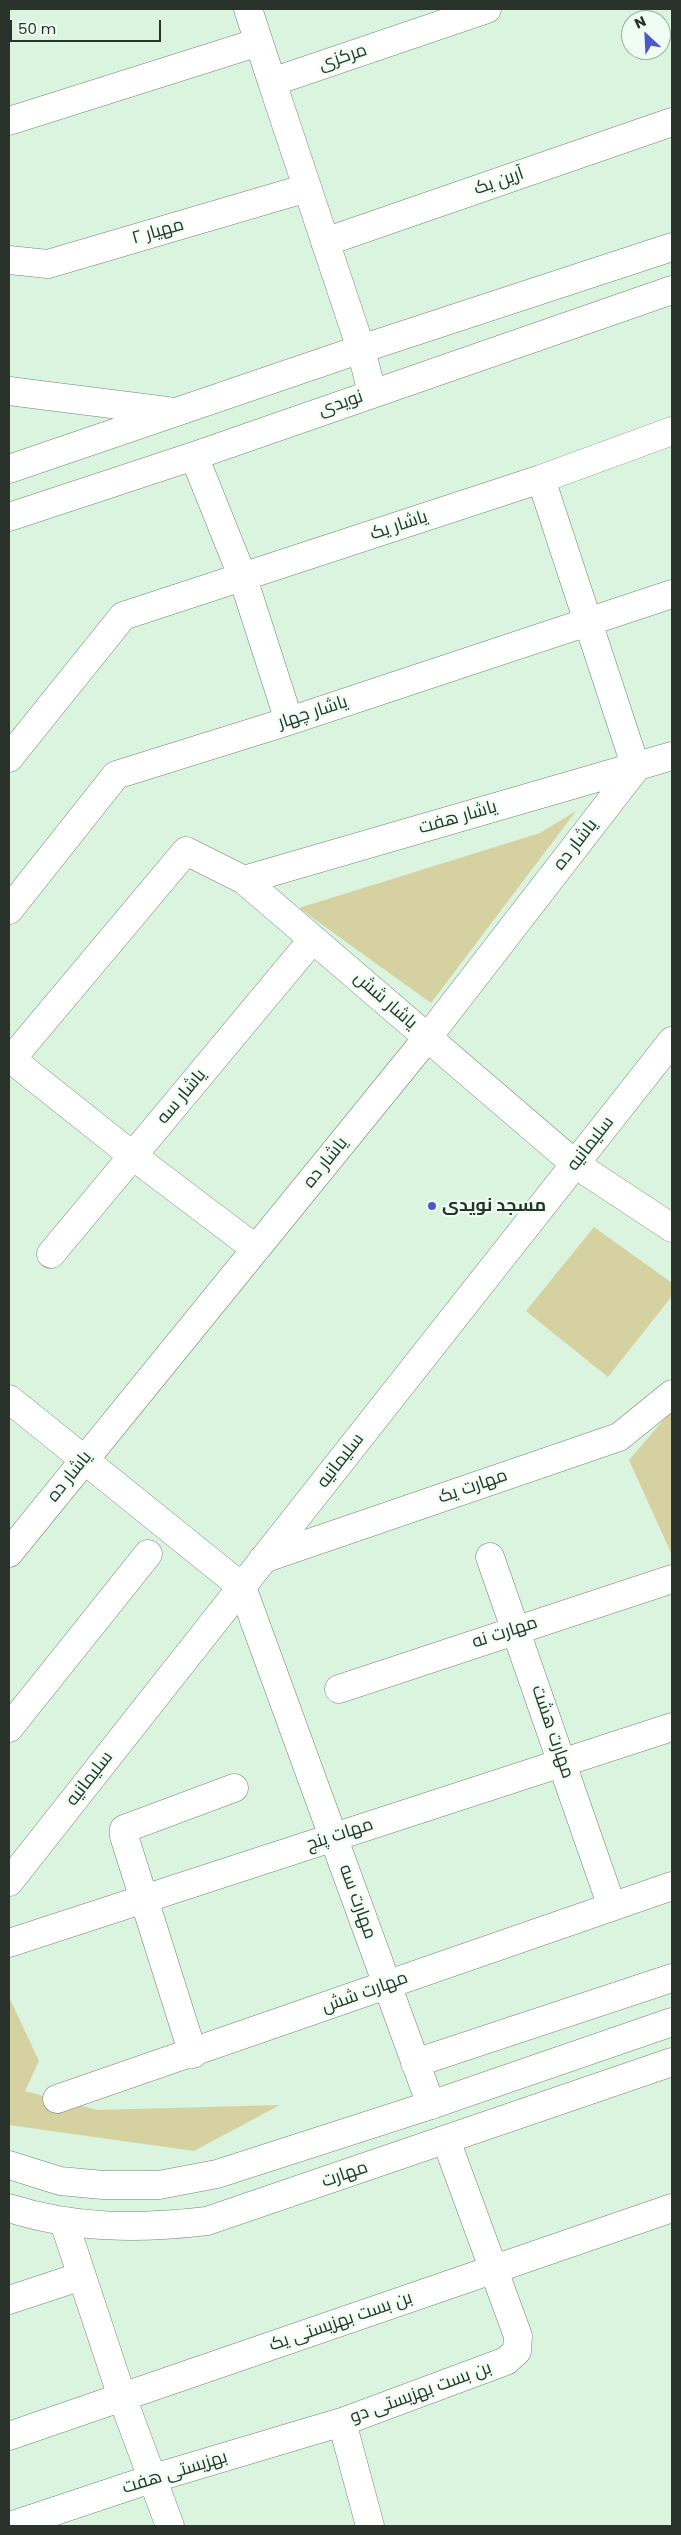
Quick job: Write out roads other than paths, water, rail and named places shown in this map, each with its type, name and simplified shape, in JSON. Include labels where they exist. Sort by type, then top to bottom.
[{"type":"street","points":[[248,9],[360,348],[372,393]]},
{"type":"street","name":"مرکزی","points":[[272,82],[487,9]]},
{"type":"street","points":[[9,121],[259,42]]},
{"type":"street","name":"آرین یک","points":[[325,242],[672,122]]},
{"type":"street","name":"مهیار ۲","points":[[9,260],[48,264],[307,188]]},
{"type":"street","points":[[9,469],[360,348],[672,247]]},
{"type":"street","name":"نویدی","points":[[9,517],[194,456],[672,290]]},
{"type":"street","points":[[9,391],[174,412]]},
{"type":"street","name":"یاشار یک","points":[[9,758],[123,616],[542,479],[672,431]]},
{"type":"street","points":[[194,456],[243,578],[289,721]]},
{"type":"street","points":[[542,479],[636,768]]},
{"type":"street","name":"یاشار چهار","points":[[9,910],[116,775],[289,721],[672,594]]},
{"type":"street","name":"یاشار هفت","points":[[244,880],[636,768],[672,756]]},
{"type":"street","name":"یاشار ده","points":[[9,1553],[428,1037],[636,768]]},
{"type":"street","name":"یاشار شش","points":[[10,1060],[186,850],[244,880],[575,1164],[672,1228]]},
{"type":"street","name":"یاشار سه","points":[[51,1254],[313,939]]},
{"type":"street","name":"سلیمانیه","points":[[9,1882],[672,1041]]},
{"type":"street","points":[[10,1060],[132,1156],[256,1249]]},
{"type":"street","name":"مهارت یک","points":[[263,1560],[619,1437],[672,1394]]},
{"type":"street","points":[[9,1399],[242,1587]]},
{"type":"street","points":[[9,1728],[148,1554]]},
{"type":"street","name":"مهارت هشت","points":[[490,1557],[612,1907]]},
{"type":"street","name":"مهارت نه","points":[[339,1689],[672,1579]]},
{"type":"street","name":"مهارت سه","points":[[242,1587],[415,2063],[494,2269]]},
{"type":"street","name":"مهات پنج","points":[[9,1943],[672,1727]]},
{"type":"street","points":[[194,2054],[124,1836],[124,1829],[234,1788]]},
{"type":"street","name":"مهارت شش","points":[[58,2099],[194,2054],[387,1984],[672,1886]]},
{"type":"street","points":[[415,2063],[672,1978]]},
{"type":"street","points":[[9,2166],[60,2181],[103,2185],[159,2185],[217,2174],[672,2022]]},
{"type":"street","name":"مهارت","points":[[9,2208],[64,2222],[104,2227],[159,2227],[207,2222],[672,2062]]},
{"type":"street","name":"بن بست بهزیستی یک","points":[[9,2436],[672,2208]]},
{"type":"street","points":[[64,2222],[122,2397],[170,2526]]},
{"type":"street","name":"بن بست بهزیستی دو","points":[[370,2526],[342,2422],[506,2361],[518,2351],[518,2336],[494,2269]]},
{"type":"street","points":[[9,2300],[82,2276]]},
{"type":"street","name":"بهزیستی هفت","points":[[10,2526],[151,2479],[342,2422]]},
{"type":"place","name":"مسجد نویدی","points":[[432,1206]]}]
